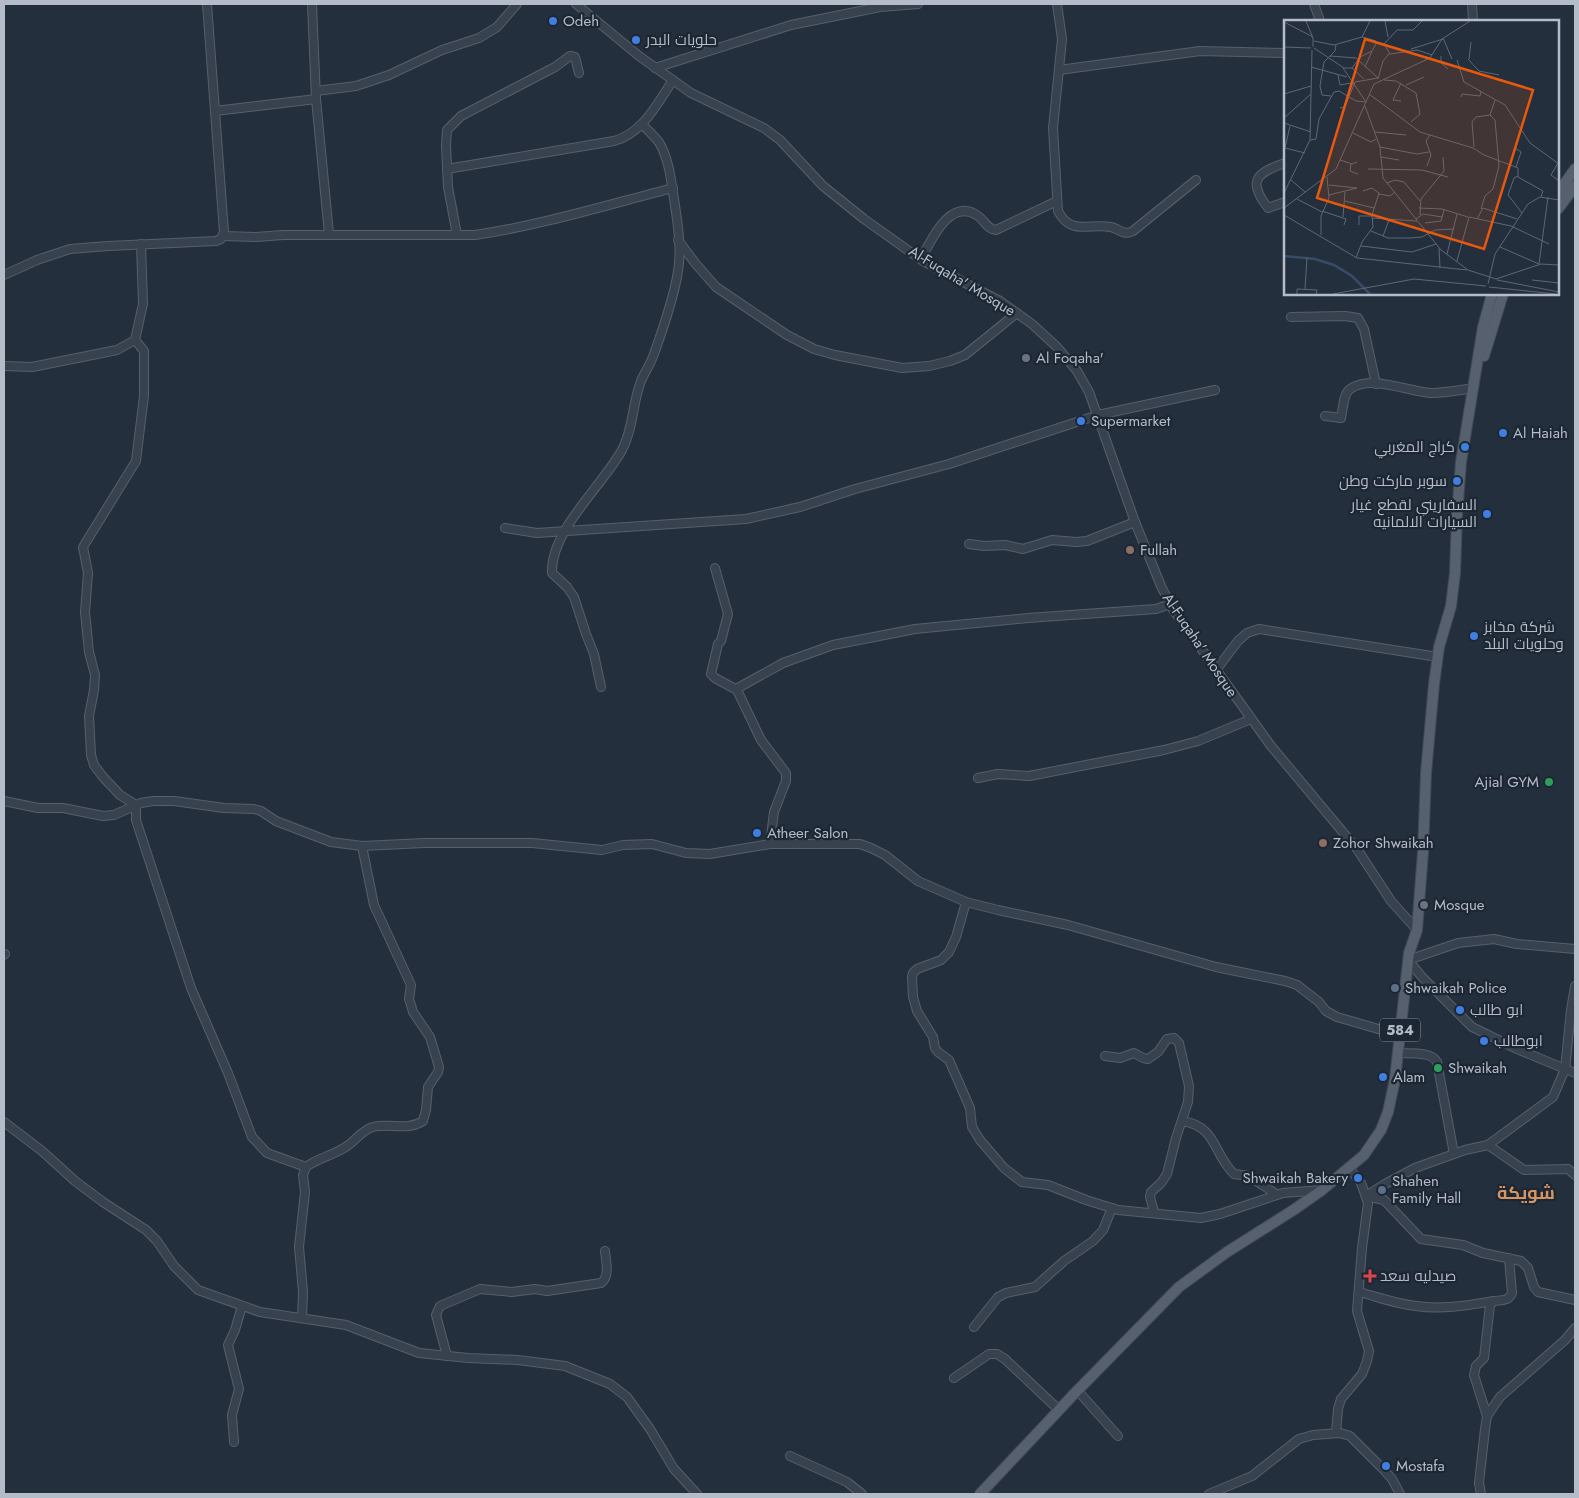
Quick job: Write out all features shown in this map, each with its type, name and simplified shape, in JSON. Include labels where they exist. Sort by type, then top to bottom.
[{"type":"main road","points":[[1559,192],[1575,169]]},
{"type":"main road","points":[[1559,208],[1575,186]]},
{"type":"main road","points":[[1474,388],[1483,327],[1492,295]]},
{"type":"main road","points":[[1474,388],[1503,295]]},
{"type":"main road","name":"584","points":[[980,1494],[1077,1390],[1184,1283],[1227,1252],[1322,1190],[1369,1150],[1382,1130],[1389,1107],[1408,960],[1417,930],[1429,726],[1438,657],[1451,606],[1455,573],[1461,462],[1474,388]]},
{"type":"street","points":[[207,4],[223,236]]},
{"type":"street","points":[[312,4],[316,95],[329,234]]},
{"type":"street","points":[[215,110],[316,95],[389,76],[442,50],[479,38],[497,27],[517,4]]},
{"type":"street","name":"Al-Fuqaha' Mosque","points":[[576,4],[639,56],[692,93],[764,128],[780,140],[823,186],[864,219],[921,260],[1000,302],[1032,324],[1057,347],[1078,371],[1089,392],[1135,522],[1160,586],[1170,604],[1271,746],[1357,849],[1391,901],[1417,930]]},
{"type":"street","points":[[655,68],[791,25],[841,14],[918,4]]},
{"type":"street","points":[[1057,4],[1062,39],[1054,128],[1058,210],[1066,223],[1074,226],[1114,227],[1121,232],[1129,234],[1196,180]]},
{"type":"street","points":[[1314,4],[1320,20]]},
{"type":"street","points":[[1472,4],[1473,20]]},
{"type":"street","points":[[1059,70],[1200,51],[1284,53]]},
{"type":"street","points":[[457,235],[448,187],[447,130],[461,116],[555,66],[570,56],[574,57],[579,73]]},
{"type":"street","points":[[447,170],[614,141],[630,134],[642,124],[673,80]]},
{"type":"street","points":[[601,687],[594,654],[574,598],[568,587],[552,573],[552,559],[579,508],[622,450],[631,429],[640,382],[654,355],[679,263],[678,224],[668,164],[660,143],[642,124]]},
{"type":"street","points":[[1284,164],[1257,178],[1255,182],[1260,196],[1268,208],[1284,202]]},
{"type":"street","points":[[4,275],[37,260],[70,249],[216,241],[223,236],[256,237],[329,234],[475,235],[505,231],[673,188]]},
{"type":"street","points":[[921,260],[936,231],[952,216],[959,213],[971,213],[983,220],[988,227],[996,230],[1057,201]]},
{"type":"street","points":[[678,240],[716,288],[787,335],[814,350],[835,355],[902,368],[929,366],[964,355],[1017,314]]},
{"type":"street","points":[[4,366],[32,367],[117,350],[135,340],[143,304],[141,244]]},
{"type":"street","points":[[1291,317],[1345,316],[1358,318],[1362,322],[1364,329],[1376,384]]},
{"type":"street","points":[[135,340],[144,350],[144,387],[136,461],[83,547],[88,573],[85,610],[89,652],[95,675],[89,716],[91,755],[94,765],[114,788],[136,805]]},
{"type":"street","points":[[1325,416],[1341,418],[1345,398],[1350,389],[1364,385],[1376,384],[1432,393],[1474,388]]},
{"type":"street","points":[[505,528],[537,532],[746,519],[800,508],[855,489],[949,464],[1098,415],[1215,390]]},
{"type":"street","points":[[969,544],[984,546],[1006,545],[1023,549],[1052,540],[1087,541],[1135,522]]},
{"type":"street","points":[[715,568],[728,616],[721,641],[718,644],[711,673],[715,678],[736,689],[761,740],[786,773],[786,781],[774,812],[770,844]]},
{"type":"street","points":[[736,689],[783,663],[833,645],[915,629],[1028,618],[1156,609],[1170,604]]},
{"type":"street","points":[[1216,670],[1247,633],[1258,629],[1438,657]]},
{"type":"street","points":[[978,778],[998,774],[1029,776],[1164,750],[1198,741],[1251,719]]},
{"type":"street","points":[[4,801],[38,808],[63,808],[103,816],[114,816],[136,805],[152,801],[174,801],[224,808],[254,809],[261,811],[276,821],[331,842],[362,846],[424,843],[532,843],[602,850],[622,845],[652,844],[686,853],[710,854],[770,844],[860,844],[885,855],[918,881],[966,902],[1068,925],[1226,969],[1285,981],[1303,989],[1319,1002],[1326,1011],[1337,1017],[1399,1035]]},
{"type":"street","points":[[136,805],[136,820],[191,988],[228,1073],[252,1137],[267,1153],[306,1168]]},
{"type":"street","points":[[302,1318],[303,1292],[299,1247],[300,1224],[304,1210],[305,1186],[303,1175],[306,1168],[334,1154],[350,1144],[362,1133],[374,1127],[415,1125],[423,1121],[428,1087],[438,1072],[439,1067],[430,1037],[410,1005],[411,986],[374,905],[362,846]]},
{"type":"street","points":[[966,902],[956,937],[949,952],[940,960],[917,969],[912,977],[913,997],[917,1011],[933,1037],[935,1048],[949,1060],[970,1108],[972,1127],[990,1153],[1004,1168],[1022,1182],[1048,1185],[1112,1208],[1200,1218],[1212,1217],[1276,1194],[1322,1190]]},
{"type":"street","points":[[1575,949],[1517,944],[1494,939],[1458,943],[1408,960],[1422,977],[1472,1027],[1483,1034],[1575,1073]]},
{"type":"street","points":[[1366,1196],[1415,1168],[1454,1154],[1488,1145],[1553,1097],[1565,1069],[1575,986]]},
{"type":"street","points":[[1105,1056],[1120,1058],[1134,1053],[1143,1058],[1150,1058],[1158,1052],[1167,1039],[1173,1038],[1177,1040],[1189,1086],[1188,1102],[1166,1174],[1161,1183],[1151,1192],[1150,1197],[1154,1212]]},
{"type":"street","points":[[1397,1053],[1429,1055],[1435,1058],[1454,1154]]},
{"type":"street","points":[[1182,1121],[1194,1124],[1205,1130],[1234,1174],[1249,1176],[1276,1194]]},
{"type":"street","points":[[4,1122],[42,1151],[75,1181],[146,1230],[174,1266],[198,1290],[260,1312],[346,1325],[419,1353],[518,1360],[564,1366],[616,1388],[631,1402],[674,1469],[697,1494]]},
{"type":"street","points":[[1488,1145],[1524,1170],[1568,1169],[1575,1175]]},
{"type":"street","points":[[1336,1433],[1341,1399],[1362,1374],[1368,1356],[1368,1347],[1357,1311],[1362,1248],[1368,1210],[1366,1196],[1361,1183],[1349,1168]]},
{"type":"street","points":[[1366,1196],[1384,1200],[1421,1239],[1463,1245],[1483,1253],[1521,1261],[1528,1268],[1534,1287],[1538,1292],[1575,1300]]},
{"type":"street","points":[[974,1327],[998,1297],[1006,1293],[1035,1287],[1064,1261],[1093,1241],[1103,1230],[1112,1208]]},
{"type":"street","points":[[447,1356],[436,1315],[440,1306],[480,1289],[512,1292],[535,1289],[547,1291],[601,1283],[606,1275],[605,1251]]},
{"type":"street","points":[[1359,1292],[1406,1305],[1430,1307],[1506,1300],[1512,1293],[1509,1258]]},
{"type":"street","points":[[1487,1416],[1474,1370],[1484,1358],[1490,1305],[1494,1301]]},
{"type":"street","points":[[234,1442],[232,1415],[239,1389],[228,1345],[235,1330],[242,1306]]},
{"type":"street","points":[[1481,1494],[1480,1483],[1484,1429],[1487,1416],[1500,1397],[1566,1340],[1575,1328]]},
{"type":"street","points":[[954,1378],[987,1354],[995,1353],[1005,1359],[1058,1410]]},
{"type":"street","points":[[1077,1390],[1118,1436]]},
{"type":"street","points":[[1210,1494],[1252,1476],[1299,1439],[1313,1435],[1336,1433],[1350,1436],[1392,1479],[1400,1494]]},
{"type":"street","points":[[790,1456],[847,1482],[862,1494]]},
{"type":"place","name":"Odeh","points":[[553,21]]},
{"type":"place","name":"حلويات البدر","points":[[636,40]]},
{"type":"place","name":"Al Foqaha'","points":[[1026,358]]},
{"type":"place","name":"Supermarket","points":[[1081,421]]},
{"type":"place","name":"Al Haiah","points":[[1503,433]]},
{"type":"place","name":"كراج المغربي","points":[[1465,447]]},
{"type":"place","name":"سوبر ماركت وطن","points":[[1457,481]]},
{"type":"place","name":"السفاريني لقطع غيار السيارات الالمانيه","points":[[1487,514]]},
{"type":"place","name":"Fullah","points":[[1130,550]]},
{"type":"place","name":"شركة مخابز وحلويات البلد","points":[[1474,636]]},
{"type":"place","name":"Ajial GYM","points":[[1549,782]]},
{"type":"place","name":"Atheer Salon","points":[[757,833]]},
{"type":"place","name":"Zohor Shwaikah","points":[[1323,843]]},
{"type":"place","name":"Mosque","points":[[1424,905]]},
{"type":"place","name":"Shwaikah Police","points":[[1395,988]]},
{"type":"place","name":"ابو طالب","points":[[1460,1010]]},
{"type":"place","name":"ابوطالب","points":[[1484,1041]]},
{"type":"place","name":"Shwaikah","points":[[1438,1068]]},
{"type":"place","name":"Alam","points":[[1383,1077]]},
{"type":"place","name":"Shwaikah Bakery","points":[[1358,1178]]},
{"type":"place","name":"Shahen Family Hall","points":[[1382,1190]]},
{"type":"place","name":"صيدليه سعد","points":[[1370,1276]]},
{"type":"place","name":"Mostafa","points":[[1386,1466]]},
{"type":"district","name":"شويكة","points":[[1526,1193]]}]
